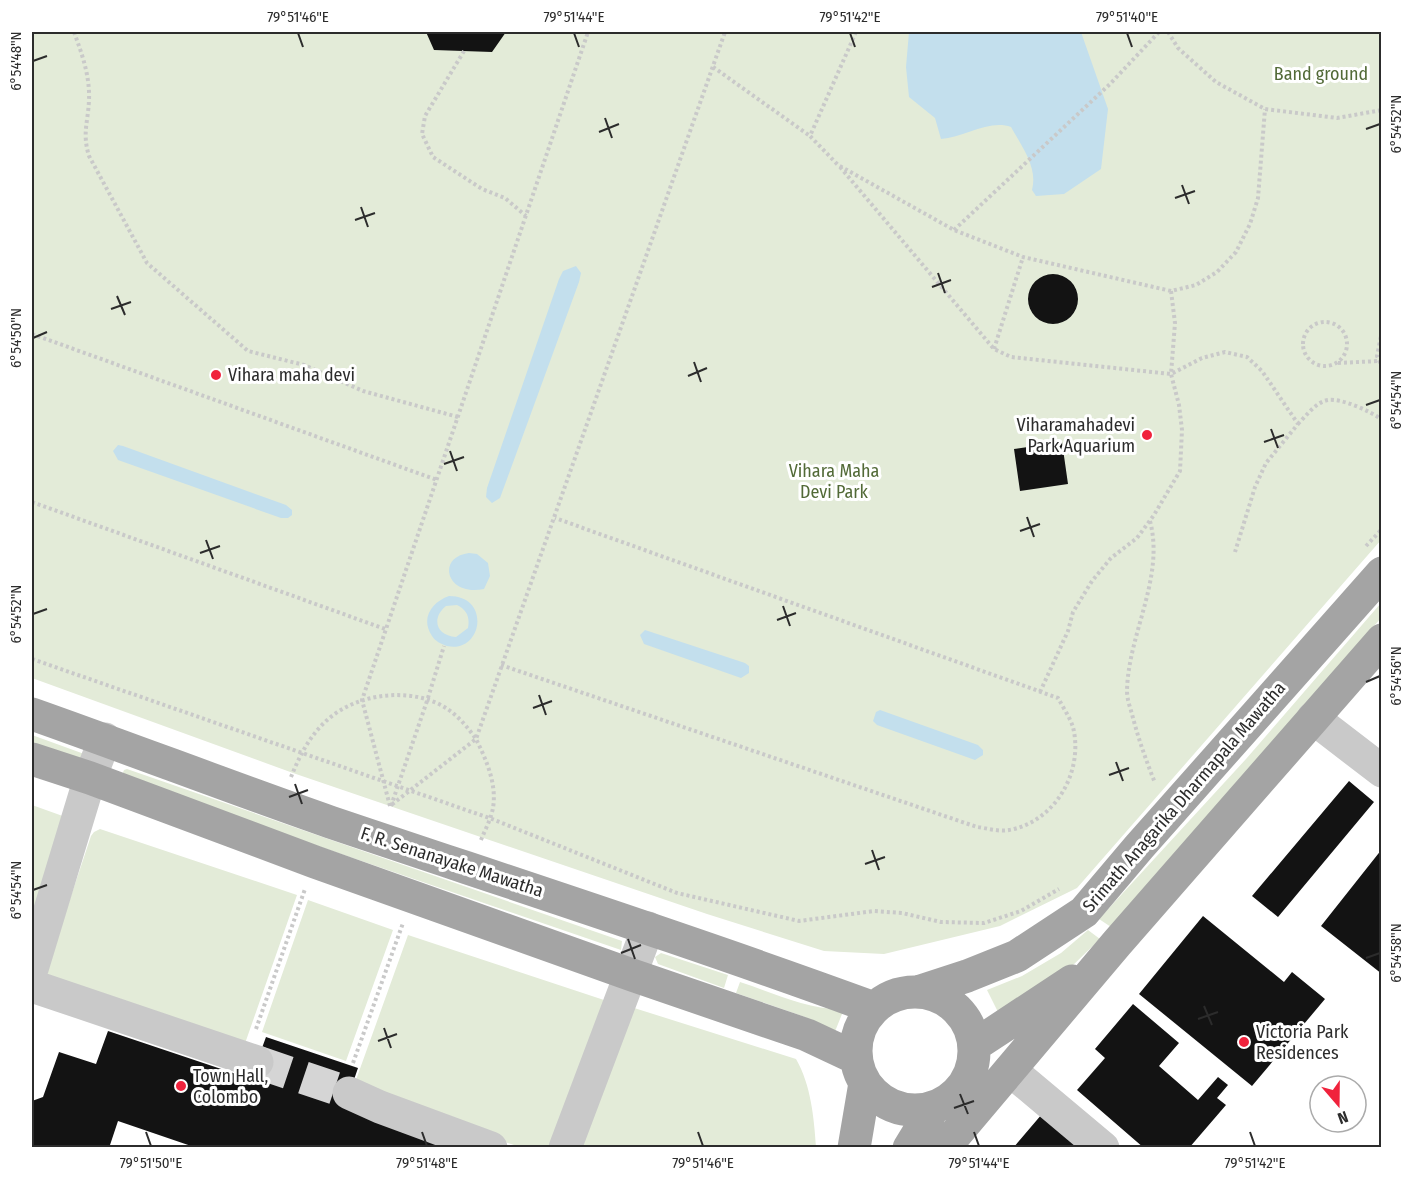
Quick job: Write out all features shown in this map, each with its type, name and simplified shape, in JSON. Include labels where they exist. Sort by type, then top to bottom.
[{"type":"main road","name":"Srimath Anagarika Dharmapala Mawatha","points":[[921,991],[1017,956],[1084,912],[1371,563]]},
{"type":"main road","points":[[944,1148],[1117,943],[1382,640]]},
{"type":"main road","name":"F. R. Senanayake Mawatha","points":[[32,714],[280,803],[742,960],[874,1008]]},
{"type":"main road","points":[[32,759],[90,778],[412,897],[807,1035],[860,1071],[878,1098],[896,1107],[915,1110],[934,1107],[949,1100],[961,1089],[969,1076],[974,1060],[975,1045],[971,1029],[963,1015],[951,1003],[936,995],[921,991],[904,992],[887,998],[874,1008],[862,1023],[856,1040],[860,1071],[854,1148]]},
{"type":"main road","points":[[975,1045],[1073,980],[1117,943]]},
{"type":"main road","points":[[909,1148],[934,1107]]},
{"type":"street","points":[[1313,718],[1382,771]]},
{"type":"street","points":[[32,969],[90,778],[105,739]]},
{"type":"street","points":[[565,1148],[648,928]]},
{"type":"street","points":[[32,986],[251,1060]]},
{"type":"street","points":[[1010,1070],[1103,1148]]},
{"type":"street","points":[[351,1079],[380,1107],[491,1148]]},
{"type":"path","points":[[74,32],[87,75],[89,101],[84,141],[89,156],[147,263],[248,351],[304,365],[363,391],[458,417]]},
{"type":"path","points":[[390,807],[362,700],[588,32]]},
{"type":"path","points":[[390,807],[476,738],[725,32]]},
{"type":"path","points":[[810,136],[856,32]]},
{"type":"path","points":[[954,230],[1110,84],[1159,32]]},
{"type":"path","points":[[1168,32],[1178,48],[1216,82],[1264,109],[1337,118],[1382,110]]},
{"type":"path","points":[[464,51],[425,116],[422,134],[434,157],[482,189],[505,198],[526,216]]},
{"type":"path","points":[[713,67],[810,136],[838,165],[994,349],[1011,357],[1171,374],[1202,358],[1226,352],[1247,357],[1262,371],[1298,424]]},
{"type":"path","points":[[838,165],[954,230],[1023,257],[1171,291],[1196,285],[1217,272],[1236,252],[1250,224],[1258,198],[1264,109]]},
{"type":"path","points":[[994,349],[1023,257]]},
{"type":"path","points":[[1040,692],[1068,631],[1073,612],[1092,581],[1111,558],[1137,538],[1180,471],[1182,430],[1179,405],[1171,374],[1175,323],[1171,291]]},
{"type":"path","points":[[1338,363],[1347,346],[1340,328],[1331,323],[1322,322],[1312,326],[1302,343],[1304,352],[1310,361],[1318,366],[1379,361]]},
{"type":"path","points":[[1382,331],[1377,356],[1382,368]]},
{"type":"path","points":[[32,334],[437,480]]},
{"type":"path","points":[[1235,552],[1255,487],[1266,463],[1312,409],[1327,400],[1348,403],[1382,420]]},
{"type":"path","points":[[32,502],[385,629]]},
{"type":"path","points":[[501,665],[977,827],[1008,830],[1037,819],[1059,799],[1070,777],[1075,750],[1073,727],[1059,698],[555,518]]},
{"type":"path","points":[[1150,521],[1155,553],[1131,651],[1126,694],[1139,742],[1156,785],[1164,776]]},
{"type":"path","points":[[1371,563],[1382,529]]},
{"type":"path","points":[[390,807],[444,646]]},
{"type":"path","points":[[32,660],[489,818],[677,893],[800,921],[874,911],[902,913],[941,922],[984,923],[1021,911],[1062,887]]},
{"type":"path","points":[[280,803],[302,754],[316,730],[340,711],[362,700],[384,696],[402,696],[438,704],[464,722],[476,738],[492,783],[493,808],[471,869]]},
{"type":"path","points":[[251,1060],[315,862]]},
{"type":"path","points":[[351,1079],[412,897]]},
{"type":"green space","name":"Vihara Maha Devi Park","points":[[32,32],[1381,32],[1381,540],[1077,888],[1000,926],[884,954],[824,951],[707,914],[293,773],[32,678]]},
{"type":"green space","points":[[1381,603],[1381,618],[1111,927],[1099,919],[1246,759]]},
{"type":"green space","points":[[32,735],[87,755],[85,763],[32,747]]},
{"type":"green space","points":[[127,769],[622,941],[621,950],[123,779],[124,770]]},
{"type":"green space","points":[[32,805],[71,819],[32,940]]},
{"type":"green space","points":[[100,829],[297,895],[242,1052],[48,980],[47,968],[91,836]]},
{"type":"green space","points":[[308,900],[393,930],[346,1061],[262,1032]]},
{"type":"green space","points":[[1088,930],[1100,939],[1070,968],[999,1014],[987,990],[1022,976],[1061,953]]},
{"type":"green space","points":[[408,935],[607,1001],[558,1147],[520,1147],[352,1091]]},
{"type":"green space","points":[[661,953],[728,975],[724,988],[658,964],[655,957]]},
{"type":"green space","points":[[740,982],[804,1004],[844,1009],[834,1034],[805,1017],[736,993]]},
{"type":"green space","points":[[631,1007],[796,1059],[805,1080],[813,1113],[816,1147],[579,1148]]},
{"type":"water","points":[[909,32],[1081,32],[1108,109],[1101,169],[1064,194],[1036,196],[1032,190],[1031,165],[1011,127],[994,125],[941,139],[935,118],[909,97],[906,67]]},
{"type":"water","points":[[576,266],[581,273],[579,282],[500,498],[492,503],[486,497],[487,488],[559,279],[563,271]]},
{"type":"water","points":[[118,445],[286,505],[292,510],[292,515],[288,518],[281,518],[118,460],[113,451]]},
{"type":"water","points":[[469,553],[477,554],[488,563],[490,576],[484,589],[471,590],[461,587],[450,576],[449,568],[452,561]]},
{"type":"water","points":[[449,596],[463,598],[472,605],[477,624],[468,642],[459,646],[447,646],[433,638],[427,623],[428,617],[437,602]],"holes":[[[457,605],[463,609],[469,620],[468,628],[456,637],[449,636],[440,630],[437,621],[446,606]]]},
{"type":"water","points":[[645,630],[745,663],[749,666],[749,673],[741,678],[644,644],[640,635]]},
{"type":"water","points":[[880,710],[978,745],[983,750],[983,755],[975,760],[877,725],[873,721],[876,712]]},
{"type":"building","points":[[426,32],[506,32],[492,52],[434,50]]},
{"type":"building","points":[[1053,274],[1067,278],[1074,285],[1078,299],[1074,313],[1067,320],[1053,324],[1039,320],[1032,313],[1028,299],[1032,285],[1039,278]]},
{"type":"building","points":[[1062,442],[1068,484],[1020,491],[1014,449]]},
{"type":"building","points":[[1349,781],[1374,802],[1278,917],[1252,896]]},
{"type":"building","points":[[1382,849],[1382,974],[1321,926]]},
{"type":"building","name":"Victoria Park Residences","points":[[1203,916],[1284,982],[1292,972],[1325,999],[1252,1086],[1139,994]]},
{"type":"building","points":[[1133,1004],[1179,1043],[1159,1066],[1198,1100],[1218,1077],[1228,1085],[1217,1098],[1226,1105],[1189,1148],[1144,1148],[1077,1090],[1105,1058],[1095,1049]]},
{"type":"building","name":"Town Hall, Colombo","points":[[108,1031],[242,1076],[246,1064],[255,1067],[266,1037],[358,1068],[348,1097],[461,1148],[197,1148],[118,1121],[109,1148],[32,1148],[32,1101],[43,1097],[59,1052],[96,1064]]},
{"type":"building","points":[[1042,1114],[1081,1148],[1013,1148]]},
{"type":"tunnel","points":[[257,1062],[349,1093]]},
{"type":"place","name":"Vihara maha devi","points":[[216,375]]},
{"type":"place","name":"Viharamahadevi Park Aquarium","points":[[1147,435]]},
{"type":"place","name":"Victoria Park Residences","points":[[1244,1042]]},
{"type":"place","name":"Town Hall, Colombo","points":[[181,1086]]},
{"type":"park label","name":"Band ground","points":[[1321,74]]}]
